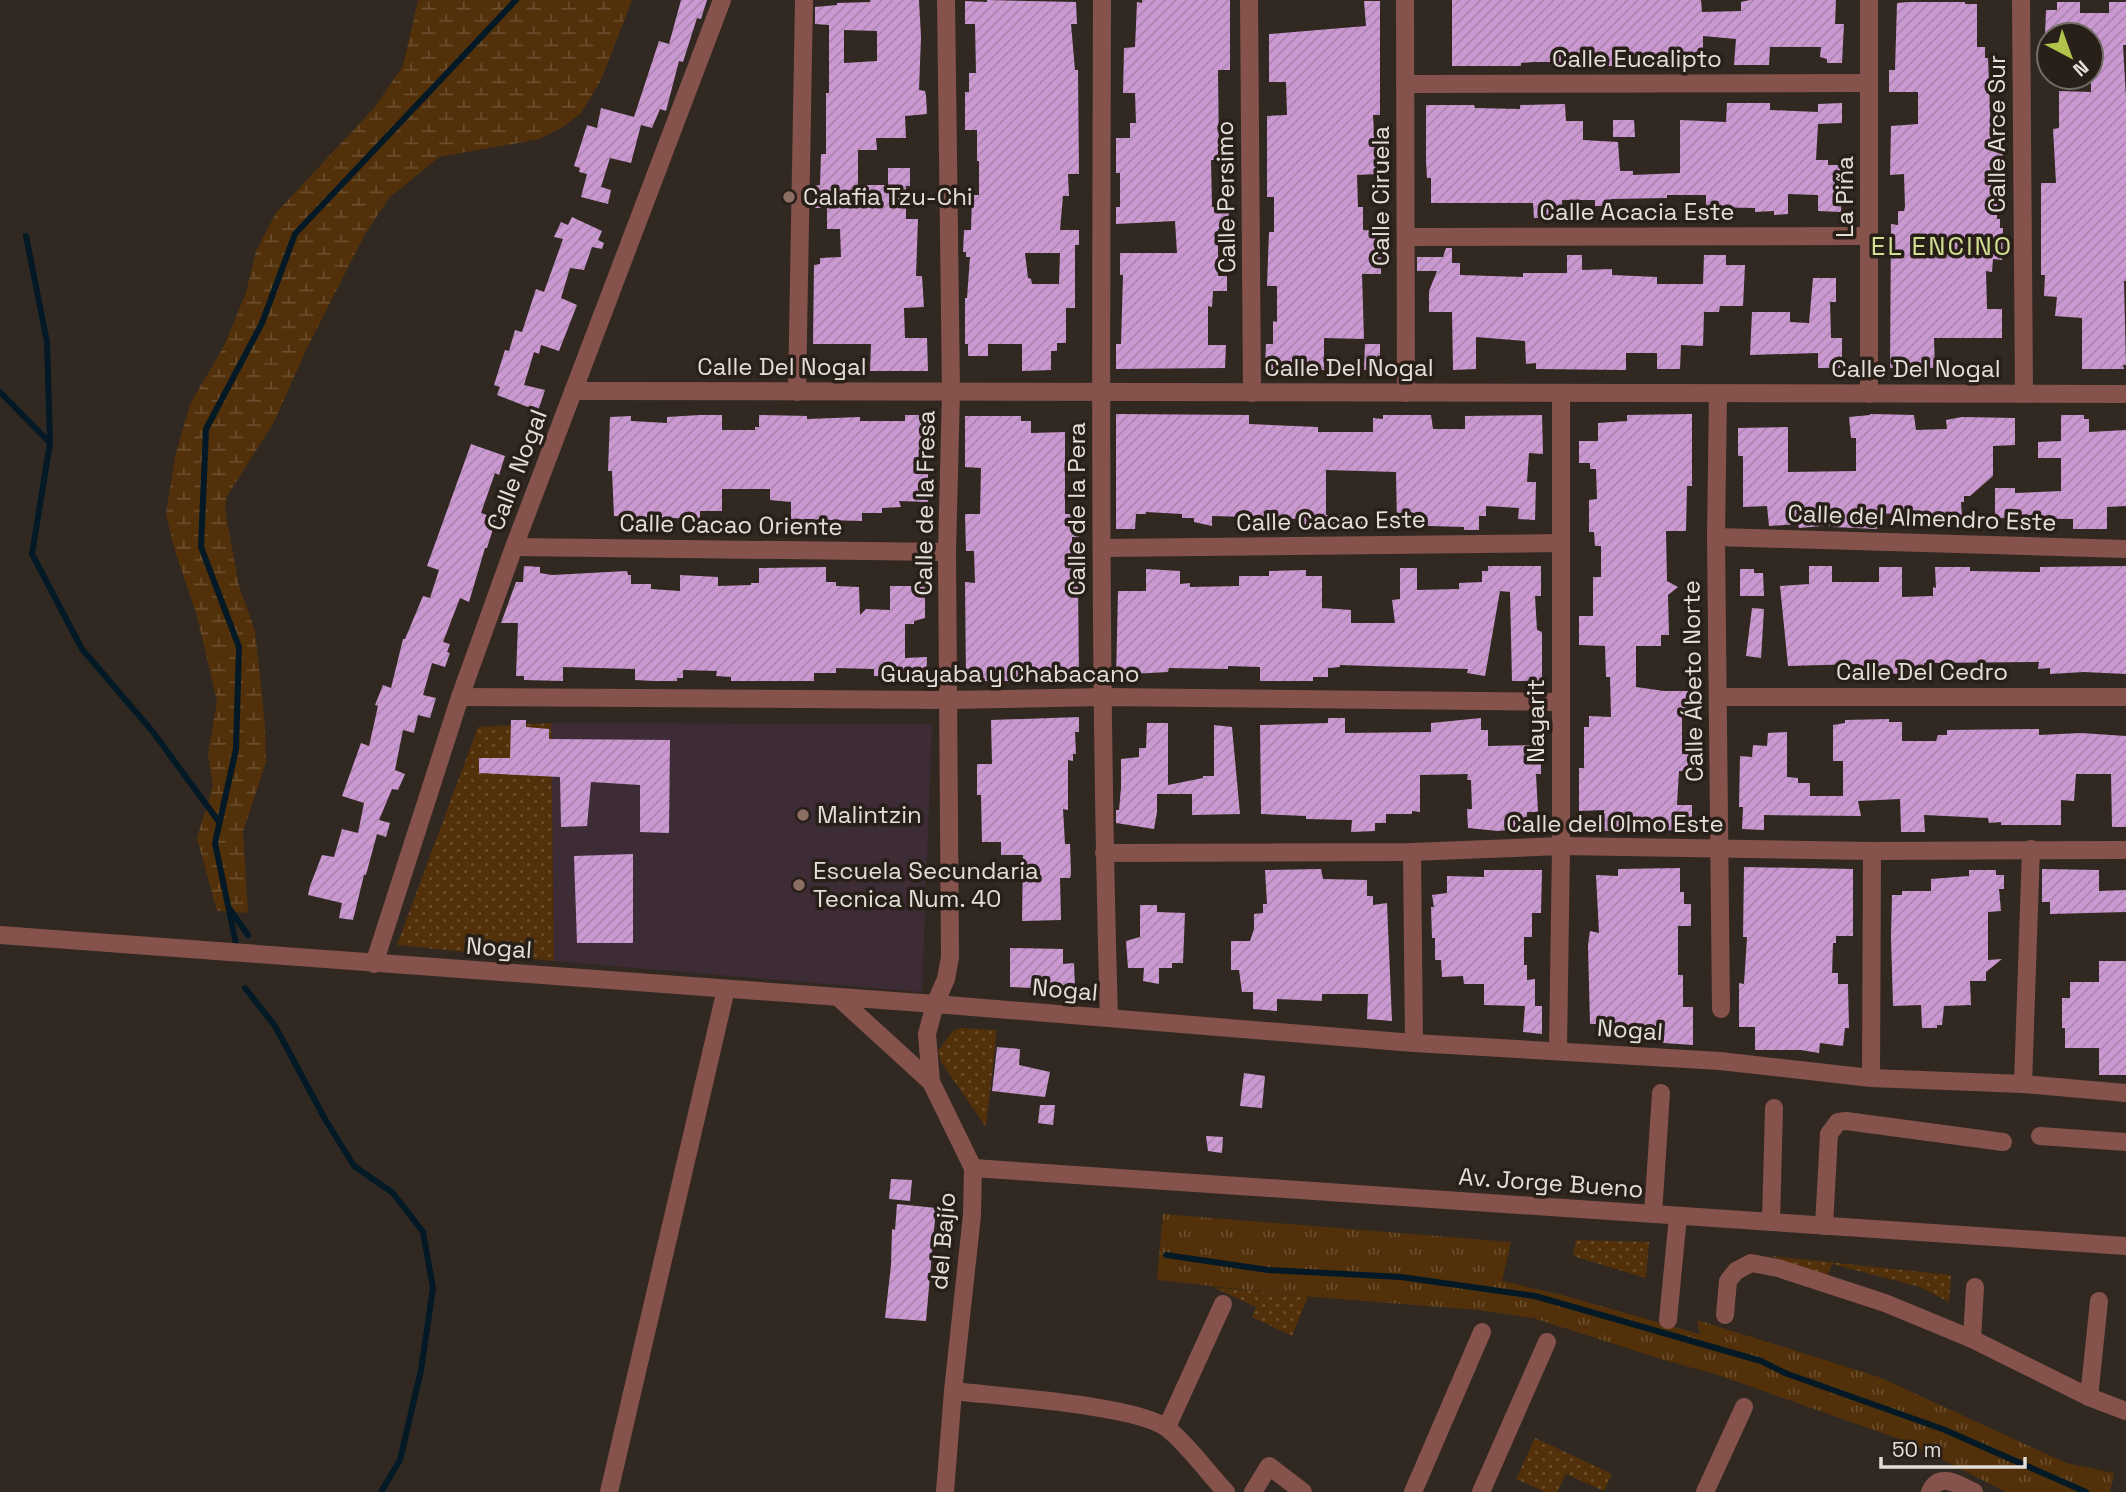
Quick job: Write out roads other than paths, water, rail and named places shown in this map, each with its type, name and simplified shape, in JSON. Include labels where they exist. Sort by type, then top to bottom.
[{"type":"street","name":"Calle Nogal","points":[[374,964],[460,697],[514,547],[722,0]]},
{"type":"street","points":[[797,392],[804,0]]},
{"type":"street","name":"Calle de la Fresa","points":[[935,1004],[946,979],[950,957],[947,552],[951,392],[946,0]]},
{"type":"street","name":"Calle de la Pera","points":[[1102,0],[1104,853],[1109,1018]]},
{"type":"street","name":"Calle Persimo","points":[[1249,0],[1252,393]]},
{"type":"street","name":"Calle Ciruela","points":[[1405,0],[1406,393]]},
{"type":"street","name":"La Piña","points":[[1869,0],[1869,394]]},
{"type":"street","name":"Calle Arce Sur","points":[[2021,0],[2024,394]]},
{"type":"street","name":"Calle Eucalipto","points":[[1405,85],[1869,83]]},
{"type":"street","name":"Calle Acacia Este","points":[[1406,237],[1869,236]]},
{"type":"street","name":"Calle Del Nogal","points":[[573,391],[2126,394]]},
{"type":"street","name":"Nayarit","points":[[1558,1049],[1561,393]]},
{"type":"street","name":"Calle Ábeto Norte","points":[[1718,394],[1716,537],[1721,1009]]},
{"type":"street","name":"Calle del Almendro Este","points":[[1716,537],[2126,549]]},
{"type":"street","name":"Calle Cacao Este","points":[[1102,548],[1561,544]]},
{"type":"street","name":"Calle Cacao Oriente","points":[[514,547],[947,552]]},
{"type":"street","name":"Guayaba y Chabacano","points":[[460,697],[948,700],[1104,696],[1560,702]]},
{"type":"street","name":"Calle Del Cedro","points":[[1717,696],[2126,697]]},
{"type":"street","name":"Calle del Olmo Este","points":[[1104,853],[1412,852],[1561,846],[2126,850]]},
{"type":"street","points":[[2022,1084],[2031,849]]},
{"type":"street","points":[[1871,1078],[1872,850]]},
{"type":"street","points":[[1412,852],[1414,1043]]},
{"type":"street","name":"Nogal","points":[[0,934],[1414,1043],[1558,1049],[1720,1061],[1871,1078],[2022,1084],[2126,1093]]},
{"type":"street","points":[[609,1492],[726,989]]},
{"type":"street","points":[[838,997],[931,1082]]},
{"type":"street","name":"del Bajío","points":[[935,1004],[928,1034],[931,1082],[973,1168],[972,1215],[945,1492]]},
{"type":"street","points":[[1653,1214],[1661,1093]]},
{"type":"street","points":[[1771,1222],[1774,1108]]},
{"type":"street","points":[[1824,1226],[1829,1134],[1838,1122],[2003,1142]]},
{"type":"street","points":[[2040,1136],[2126,1142]]},
{"type":"street","name":"Av. Jorge Bueno","points":[[973,1168],[2126,1246]]},
{"type":"street","points":[[1668,1320],[1678,1216]]},
{"type":"street","points":[[1726,1315],[1728,1281],[1736,1271],[1751,1264],[1778,1268],[1885,1303],[1972,1339],[2089,1397],[2126,1411]]},
{"type":"street","points":[[1972,1339],[1975,1287]]},
{"type":"street","points":[[2089,1397],[2098,1301]]},
{"type":"street","points":[[1167,1427],[1223,1304]]},
{"type":"street","points":[[1413,1492],[1482,1332]]},
{"type":"street","points":[[1481,1492],[1547,1342]]},
{"type":"street","points":[[953,1391],[1115,1410],[1143,1417],[1167,1427],[1226,1492]]},
{"type":"street","points":[[1705,1492],[1744,1406]]},
{"type":"street","points":[[1253,1492],[1269,1466],[1303,1492]]},
{"type":"street","points":[[1930,1492],[1940,1480],[1948,1480],[1974,1492]]},
{"type":"waterway","points":[[236,944],[215,843],[236,749],[239,647],[201,547],[206,429],[262,323],[295,234],[516,0]]},
{"type":"waterway","points":[[26,236],[47,342],[50,443],[32,554],[82,649],[153,732],[219,822]]},
{"type":"waterway","points":[[0,392],[50,443]]},
{"type":"waterway","points":[[229,908],[248,935]]},
{"type":"waterway","points":[[245,988],[275,1026],[325,1119],[354,1166],[393,1193],[423,1232],[433,1288],[421,1370],[400,1460],[381,1492]]},
{"type":"waterway","points":[[1166,1255],[1268,1270],[1401,1277],[1535,1296],[1761,1361],[1785,1373],[1945,1430],[2086,1492]]},
{"type":"place","name":"Calafia Tzu-Chi","points":[[789,197]]},
{"type":"place","name":"Malintzin","points":[[803,815]]},
{"type":"place","name":"Escuela Secundaria Tecnica Num. 40","points":[[799,885]]},
{"type":"district","name":"EL ENCINO","points":[[1942,246]]}]
